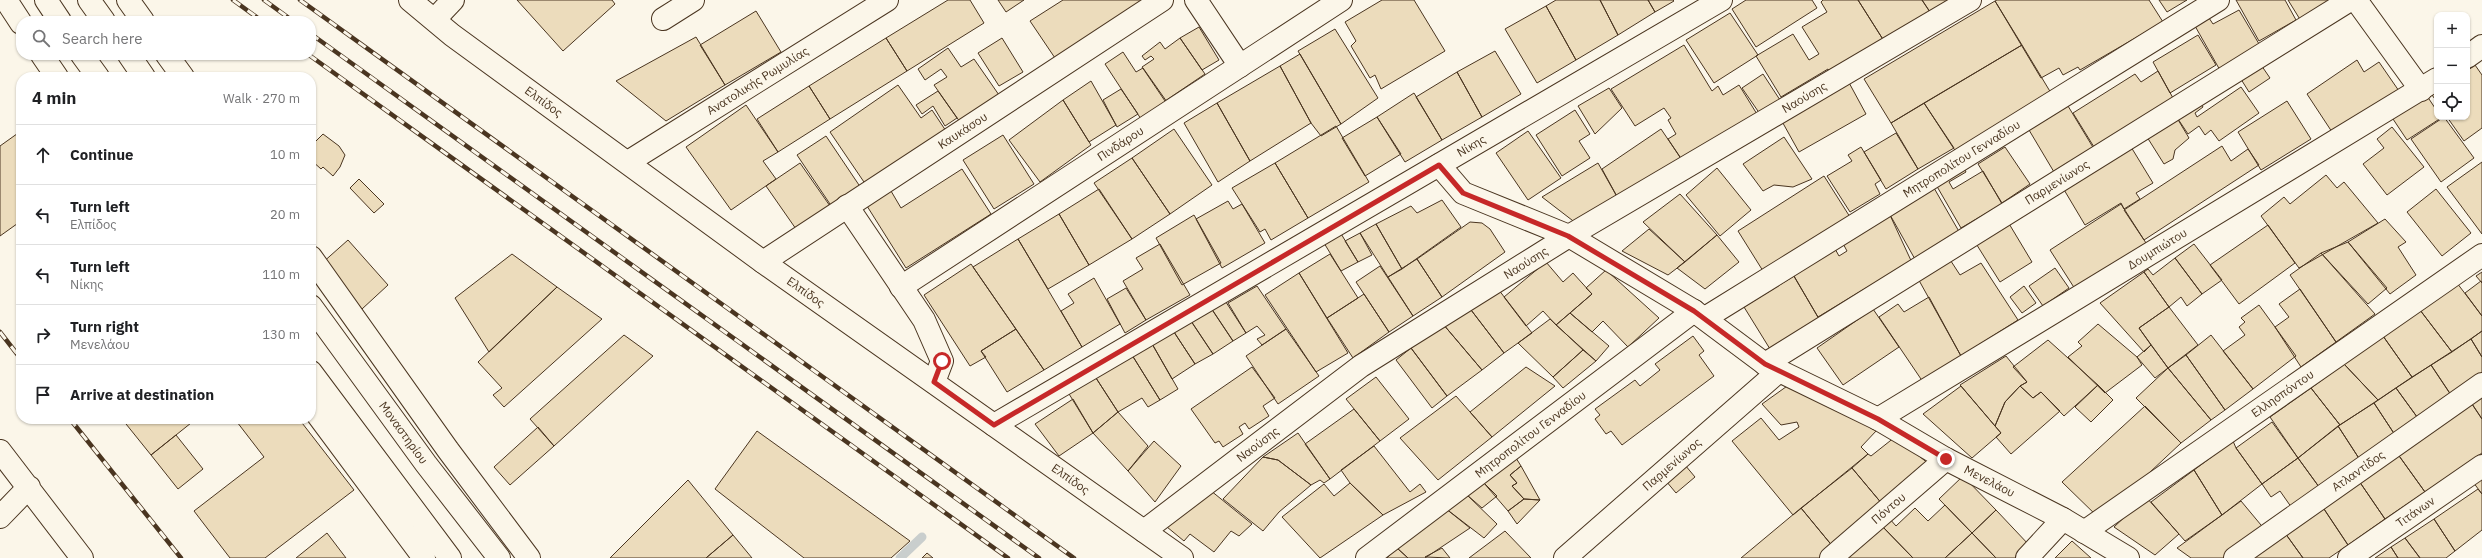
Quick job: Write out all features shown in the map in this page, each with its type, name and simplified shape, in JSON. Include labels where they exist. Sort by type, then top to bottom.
[{"type":"street","points":[[6,0],[16,16]]},
{"type":"street","points":[[46,0],[57,16]]},
{"type":"street","points":[[89,0],[100,16]]},
{"type":"street","points":[[128,0],[139,16]]},
{"type":"street","name":"Ελπίδος","points":[[410,0],[435,19],[452,35],[764,262],[1182,558]]},
{"type":"street","points":[[435,19],[453,0]]},
{"type":"street","points":[[662,19],[692,0]]},
{"type":"street","name":"Ανατολικής Ρωμυλίας","points":[[628,162],[887,0]]},
{"type":"street","name":"Καυκάσου","points":[[764,262],[846,206],[1162,0]]},
{"type":"street","points":[[1196,0],[1240,66]]},
{"type":"street","name":"Πινδάρου","points":[[901,287],[1341,0]]},
{"type":"street","name":"Νίκης","points":[[994,425],[1721,0]]},
{"type":"street","name":"Ναούσης","points":[[1144,531],[1361,366],[1568,236],[1970,0]]},
{"type":"street","name":"Μητροπολίτου Γενναδίου","points":[[1367,558],[1699,314],[2218,0]]},
{"type":"street","name":"Παρμενίωνος","points":[[1565,558],[1772,368],[2350,0]]},
{"type":"street","points":[[2356,0],[2429,84]]},
{"type":"street","points":[[2470,55],[2482,46]]},
{"type":"street","points":[[45,60],[54,72]]},
{"type":"street","points":[[86,60],[94,72]]},
{"type":"street","points":[[132,60],[141,72]]},
{"type":"street","points":[[171,60],[179,72]]},
{"type":"street","name":"Δουμπιώτου","points":[[1878,419],[2429,84]]},
{"type":"street","name":"Μενελάου","points":[[1439,165],[1463,193],[1568,236],[1699,314],[1772,368],[1878,419],[1946,459],[2063,519],[2128,558]]},
{"type":"street","points":[[846,206],[924,320],[942,361],[934,382]]},
{"type":"street","name":"Ελλησπόντου","points":[[2084,532],[2482,255]]},
{"type":"street","points":[[316,264],[448,450],[529,558]]},
{"type":"street","name":"Μοναστηρίου","points":[[316,313],[426,464],[499,558]]},
{"type":"street","points":[[316,379],[397,485],[450,558]]},
{"type":"street","name":"Ατλαντίδος","points":[[2235,558],[2482,384]]},
{"type":"street","points":[[316,413],[424,558]]},
{"type":"street","points":[[0,451],[82,558]]},
{"type":"street","name":"Πόντου","points":[[1831,558],[1946,459]]},
{"type":"street","name":"Τιτάνων","points":[[2349,558],[2482,466]]},
{"type":"street","points":[[0,517],[29,487]]},
{"type":"street","points":[[2026,558],[2063,519]]},
{"type":"building","points":[[517,0],[612,0],[615,4],[563,51]]},
{"type":"building","points":[[948,0],[970,0],[984,23],[907,71],[886,38]]},
{"type":"building","points":[[998,0],[1024,0],[1006,12]]},
{"type":"building","points":[[1063,0],[1151,0],[1057,61],[1030,21]]},
{"type":"building","points":[[1382,0],[1414,0],[1445,51],[1381,89],[1375,75],[1370,78],[1351,46],[1356,41],[1345,22]]},
{"type":"building","points":[[1556,0],[1600,0],[1618,35],[1576,60],[1546,6]]},
{"type":"building","points":[[1600,0],[1648,0],[1655,12],[1618,35]]},
{"type":"building","points":[[1648,0],[1673,0],[1674,1],[1655,12]]},
{"type":"building","points":[[1746,0],[1812,0],[1817,8],[1756,47],[1732,9]]},
{"type":"building","points":[[1823,0],[1858,0],[1884,41],[1830,72],[1828,69],[1781,97],[1756,56],[1793,34],[1809,60],[1819,54],[1802,27],[1827,12],[1821,2]]},
{"type":"building","points":[[1858,0],[1922,0],[1930,12],[1884,41]]},
{"type":"building","points":[[1922,0],[1948,0],[1930,12]]},
{"type":"building","points":[[2149,0],[2163,22],[2080,70],[2078,67],[2063,75],[2059,68],[2041,78],[1995,1]]},
{"type":"building","points":[[2159,0],[2187,0],[2167,12]]},
{"type":"building","points":[[2236,0],[2285,0],[2296,20],[2259,41]]},
{"type":"building","points":[[2288,0],[2333,0],[2301,21]]},
{"type":"building","points":[[1995,1],[2022,45],[1891,123],[1864,79]]},
{"type":"building","points":[[1546,6],[1576,60],[1537,83],[1505,29]]},
{"type":"building","points":[[2239,10],[2262,49],[2221,72],[2195,26],[2209,18],[2213,24]]},
{"type":"building","points":[[756,11],[781,52],[725,85],[700,45]]},
{"type":"building","points":[[1730,13],[1758,55],[1714,83],[1686,40]]},
{"type":"building","points":[[1199,27],[1219,60],[1202,70],[1180,38]]},
{"type":"building","points":[[1335,29],[1378,98],[1341,124],[1298,51]]},
{"type":"building","points":[[2198,35],[2216,65],[2170,93],[2153,62]]},
{"type":"building","points":[[696,37],[725,85],[666,121],[616,81]]},
{"type":"building","points":[[886,38],[907,71],[830,119],[809,86]]},
{"type":"building","points":[[1002,38],[1023,72],[999,86],[978,53]]},
{"type":"building","points":[[1180,38],[1205,74],[1165,101],[1142,67],[1154,59],[1151,56],[1145,60],[1142,56],[1160,42],[1165,49]]},
{"type":"building","points":[[1684,45],[1712,91],[1718,86],[1723,95],[1739,85],[1760,119],[1684,163],[1668,139],[1676,134],[1668,120],[1671,118],[1664,108],[1635,126],[1611,89]]},
{"type":"building","points":[[2022,45],[2054,98],[1958,155],[1924,103]]},
{"type":"building","points":[[948,48],[961,67],[974,59],[999,95],[960,122],[934,85],[947,77],[941,69],[925,80],[918,69]]},
{"type":"building","points":[[1495,51],[1521,94],[1482,117],[1457,72]]},
{"type":"building","points":[[1123,52],[1136,72],[1143,68],[1167,102],[1141,119],[1105,64]]},
{"type":"building","points":[[1300,54],[1341,124],[1321,136],[1311,123],[1280,66]]},
{"type":"building","points":[[2357,60],[2364,72],[2379,62],[2399,91],[2334,135],[2307,94]]},
{"type":"building","points":[[2259,62],[2270,78],[2249,92],[2239,76]]},
{"type":"building","points":[[2475,65],[2482,75],[2482,128],[2464,141],[2449,120],[2470,120],[2470,69]]},
{"type":"building","points":[[1280,66],[1311,123],[1250,161],[1217,103]]},
{"type":"building","points":[[2158,71],[2173,98],[2094,147],[2073,113],[2135,74],[2141,82]]},
{"type":"building","points":[[1457,72],[1482,117],[1442,140],[1416,97]]},
{"type":"building","points":[[1763,74],[1780,100],[1760,114],[1742,88]]},
{"type":"building","points":[[1847,79],[1866,114],[1799,152],[1779,116]]},
{"type":"building","points":[[1091,81],[1116,125],[1089,142],[1063,100]]},
{"type":"building","points":[[898,85],[921,118],[932,110],[946,131],[866,185],[830,132]]},
{"type":"building","points":[[809,86],[830,119],[778,152],[757,119]]},
{"type":"building","points":[[2241,87],[2259,113],[2219,141],[2211,130],[2205,135],[2199,126],[2188,134],[2176,116],[2199,100],[2203,107],[2195,113],[2197,117]]},
{"type":"building","points":[[1609,88],[1622,108],[1595,134],[1578,106]]},
{"type":"building","points":[[1121,89],[1138,114],[1117,127],[1103,100]]},
{"type":"building","points":[[2423,90],[2434,106],[2434,120],[2438,120],[2407,140],[2389,113]]},
{"type":"building","points":[[938,91],[957,118],[945,126],[933,106],[922,114],[916,105]]},
{"type":"building","points":[[1414,93],[1442,140],[1405,162],[1377,117]]},
{"type":"building","points":[[1063,100],[1091,145],[1040,182],[1009,140]]},
{"type":"building","points":[[2287,101],[2311,139],[2261,170],[2238,132]]},
{"type":"building","points":[[1217,103],[1250,161],[1218,182],[1184,123]]},
{"type":"building","points":[[1924,103],[1954,148],[1918,169],[1891,123]]},
{"type":"building","points":[[746,105],[778,152],[763,161],[776,179],[731,210],[686,147]]},
{"type":"building","points":[[2068,106],[2094,149],[2054,172],[2029,130]]},
{"type":"building","points":[[1575,110],[1590,134],[1579,141],[1590,158],[1562,176],[1536,135]]},
{"type":"building","points":[[1377,117],[1401,154],[1365,176],[1342,138]]},
{"type":"building","points":[[2177,118],[2189,138],[2175,150],[2173,159],[2164,164],[2147,137]]},
{"type":"building","points":[[2440,120],[2446,120],[2474,158],[2441,182],[2411,139]]},
{"type":"building","points":[[1336,126],[1369,182],[1308,218],[1275,163]]},
{"type":"building","points":[[2392,127],[2424,167],[2387,195],[2363,164],[2384,148],[2377,139]]},
{"type":"building","points":[[1174,129],[1212,185],[1170,214],[1132,158]]},
{"type":"building","points":[[1661,129],[1684,163],[1620,202],[1602,169]]},
{"type":"building","points":[[1528,131],[1561,178],[1528,200],[1496,153]]},
{"type":"building","points":[[1896,133],[1918,169],[1886,189],[1864,152]]},
{"type":"building","points":[[323,134],[339,146],[345,155],[340,167],[333,176],[323,167],[321,169],[316,164],[316,141]]},
{"type":"building","points":[[16,135],[16,225],[0,236],[0,146]]},
{"type":"building","points":[[1003,135],[1034,184],[994,209],[963,160]]},
{"type":"building","points":[[826,136],[861,188],[832,207],[797,155]]},
{"type":"building","points":[[1784,137],[1812,179],[1793,187],[1774,185],[1763,191],[1743,164]]},
{"type":"building","points":[[2128,142],[2153,183],[2136,193],[2140,199],[2124,209],[2121,203],[2085,225],[2060,183]]},
{"type":"building","points":[[2222,146],[2231,161],[2248,149],[2259,165],[2144,240],[2124,210]]},
{"type":"building","points":[[1861,147],[1881,180],[1875,184],[1880,194],[1850,212],[1827,176],[1852,161],[1848,155]]},
{"type":"building","points":[[2005,147],[2030,184],[2002,203],[1978,164]]},
{"type":"building","points":[[1132,158],[1170,214],[1132,239],[1094,183]]},
{"type":"building","points":[[2482,162],[2482,234],[2447,187]]},
{"type":"building","points":[[800,163],[830,206],[796,229],[766,186]]},
{"type":"building","points":[[1275,163],[1308,218],[1271,240],[1265,229],[1260,232],[1232,188]]},
{"type":"building","points":[[1598,163],[1620,202],[1581,227],[1542,197]]},
{"type":"building","points":[[1963,166],[1966,172],[1949,182],[1953,189],[1983,171],[2002,204],[1961,228],[1935,183]]},
{"type":"building","points":[[1717,168],[1751,210],[1720,236],[1686,195]]},
{"type":"building","points":[[962,169],[991,214],[906,268],[867,206],[891,191],[901,208]]},
{"type":"building","points":[[2326,175],[2337,188],[2344,182],[2378,223],[2299,268],[2261,216],[2284,197],[2290,204]]},
{"type":"building","points":[[1824,176],[1850,217],[1763,271],[1738,231]]},
{"type":"building","points":[[359,179],[384,204],[374,213],[350,188]]},
{"type":"building","points":[[1934,188],[1961,235],[1916,261],[1889,213]]},
{"type":"building","points":[[1099,189],[1132,239],[1089,265],[1059,214]]},
{"type":"building","points":[[2436,189],[2471,233],[2442,256],[2407,212]]},
{"type":"building","points":[[1680,194],[1717,235],[1685,262],[1643,222]]},
{"type":"building","points":[[1442,200],[1461,227],[1402,269],[1376,224],[1411,206],[1417,213]]},
{"type":"building","points":[[1228,201],[1233,209],[1242,204],[1265,243],[1222,268],[1196,219]]},
{"type":"building","points":[[2121,204],[2146,243],[2075,289],[2050,250]]},
{"type":"building","points":[[1889,213],[1914,267],[1866,288],[1818,317],[1792,273],[1834,247],[1839,256],[1847,251],[1840,238]]},
{"type":"building","points":[[1059,214],[1089,265],[1048,289],[1018,239]]},
{"type":"building","points":[[1194,215],[1221,263],[1182,285],[1156,238]]},
{"type":"building","points":[[2385,219],[2406,242],[2398,247],[2416,275],[2390,294],[2348,242]]},
{"type":"building","points":[[1470,222],[1482,223],[1490,229],[1505,252],[1442,297],[1417,259]]},
{"type":"building","points":[[2008,222],[2032,262],[2000,282],[1975,242]]},
{"type":"building","points":[[1376,224],[1402,269],[1388,277],[1360,233]]},
{"type":"building","points":[[2268,225],[2295,263],[2239,304],[2210,265]]},
{"type":"building","points":[[1337,227],[1358,262],[1341,271],[1321,238]]},
{"type":"building","points":[[1649,229],[1685,262],[1668,275],[1622,251]]},
{"type":"building","points":[[1360,233],[1372,255],[1358,262],[1345,241]]},
{"type":"building","points":[[1717,235],[1739,262],[1705,289],[1677,268]]},
{"type":"building","points":[[1018,239],[1082,347],[1044,370],[973,267]]},
{"type":"building","points":[[348,240],[388,285],[362,309],[321,264]]},
{"type":"building","points":[[2348,242],[2387,288],[2368,304],[2321,253]]},
{"type":"building","points":[[1160,244],[1190,295],[1146,320],[1123,281],[1143,269],[1136,258]]},
{"type":"building","points":[[2194,244],[2222,280],[2202,294],[2175,258]]},
{"type":"building","points":[[2321,253],[2375,314],[2336,342],[2290,275]]},
{"type":"building","points":[[512,254],[557,287],[489,352],[455,298]]},
{"type":"building","points":[[1330,254],[1358,298],[1327,318],[1299,273]]},
{"type":"building","points":[[1947,255],[1960,275],[1981,263],[2018,320],[1961,356],[1916,275]]},
{"type":"building","points":[[2175,258],[2202,294],[2187,306],[2181,297],[2169,307],[2144,272],[2148,269],[2153,275]]},
{"type":"building","points":[[1417,259],[1442,297],[1413,316],[1388,277]]},
{"type":"building","points":[[1546,262],[1563,282],[1573,273],[1592,294],[1556,325],[1543,311],[1526,326],[1504,297]]},
{"type":"building","points":[[971,264],[1016,329],[981,351],[986,357],[970,366],[924,295]]},
{"type":"building","points":[[1380,266],[1413,316],[1389,332],[1356,282]]},
{"type":"building","points":[[2055,268],[2069,288],[2043,306],[2029,286]]},
{"type":"building","points":[[1606,270],[1659,318],[1628,347],[1603,321],[1592,332],[1570,313],[1592,294],[1586,288]]},
{"type":"building","points":[[2144,272],[2169,307],[2139,328],[2151,345],[2144,352],[2100,303]]},
{"type":"building","points":[[2482,272],[2482,283],[2476,276]]},
{"type":"building","points":[[1299,273],[1348,353],[1316,372],[1265,295]]},
{"type":"building","points":[[1794,276],[1819,319],[1770,349],[1744,307]]},
{"type":"building","points":[[1094,278],[1120,324],[1082,347],[1061,311],[1074,303],[1068,294]]},
{"type":"building","points":[[2481,281],[2482,283],[2482,316],[2465,293]]},
{"type":"building","points":[[2457,283],[2482,316],[2482,331],[2452,352],[2420,310]]},
{"type":"building","points":[[1495,285],[1532,333],[1504,353],[1468,306]]},
{"type":"building","points":[[1257,286],[1286,329],[1262,345],[1257,339],[1265,335],[1257,326],[1246,333],[1228,303]]},
{"type":"building","points":[[2024,286],[2036,303],[2022,313],[2010,297]]},
{"type":"building","points":[[557,287],[602,319],[504,407],[493,395],[502,388],[478,362]]},
{"type":"building","points":[[1126,288],[1146,320],[1125,333],[1107,299]]},
{"type":"building","points":[[2300,289],[2336,342],[2301,367],[2275,327],[2289,317],[2279,304]]},
{"type":"building","points":[[1364,294],[1389,332],[1353,358],[1327,318]]},
{"type":"building","points":[[1222,296],[1246,333],[1233,341],[1209,305]]},
{"type":"building","points":[[1929,297],[1961,356],[1923,382],[1879,317],[1898,304],[1904,312]]},
{"type":"building","points":[[1209,305],[1233,341],[1213,354],[1189,318]]},
{"type":"building","points":[[2259,305],[2296,356],[2253,389],[2223,351],[2245,335],[2239,327],[2245,322],[2241,318]]},
{"type":"building","points":[[1468,306],[1504,353],[1482,370],[1443,324]]},
{"type":"building","points":[[2169,307],[2198,345],[2168,368],[2139,328]]},
{"type":"building","points":[[1873,309],[1899,347],[1843,385],[1817,348]]},
{"type":"building","points":[[2420,310],[2452,352],[2412,377],[2383,336]]},
{"type":"building","points":[[1570,313],[1609,346],[1596,361],[1556,325]]},
{"type":"building","points":[[1189,318],[1213,354],[1195,364],[1172,329]]},
{"type":"building","points":[[1550,319],[1583,350],[1553,377],[1518,343]]},
{"type":"building","points":[[1443,324],[1482,370],[1447,396],[1411,348]]},
{"type":"building","points":[[2098,324],[2137,357],[2142,365],[2105,393],[2068,357],[2082,346],[2078,342]]},
{"type":"building","points":[[1016,329],[1044,370],[1007,392],[981,351]]},
{"type":"building","points":[[1172,329],[1195,364],[1172,379],[1151,342]]},
{"type":"building","points":[[1286,329],[1319,376],[1278,404],[1246,356]]},
{"type":"building","points":[[2482,331],[2482,357],[2471,339]]},
{"type":"building","points":[[624,335],[653,356],[554,446],[530,419]]},
{"type":"building","points":[[2211,335],[2253,389],[2225,410],[2186,355]]},
{"type":"building","points":[[1693,336],[1704,351],[1699,355],[1714,376],[1622,445],[1611,431],[1606,434],[1595,419],[1600,415],[1595,409],[1635,380],[1640,386],[1660,370],[1655,364]]},
{"type":"building","points":[[2383,336],[2412,377],[2378,400],[2344,364]]},
{"type":"building","points":[[2471,339],[2482,357],[2482,377],[2453,398],[2431,365]]},
{"type":"building","points":[[2048,340],[2098,385],[2064,416],[2041,392],[2033,398],[2020,386],[2027,382],[2013,367]]},
{"type":"building","points":[[1151,342],[1178,389],[1160,400],[1132,355]]},
{"type":"building","points":[[2151,345],[2168,368],[2155,378],[2137,357]]},
{"type":"building","points":[[1411,348],[1447,396],[1432,408],[1396,360]]},
{"type":"building","points":[[1583,350],[1596,361],[1563,388],[1553,377]]},
{"type":"building","points":[[1132,355],[1160,400],[1148,407],[1142,398],[1118,412],[1096,378]]},
{"type":"building","points":[[2186,355],[2225,410],[2211,420],[2168,368]]},
{"type":"building","points":[[2006,356],[2027,382],[2020,386],[2005,402],[1995,426],[1960,385]]},
{"type":"building","points":[[2344,364],[2378,400],[2340,425],[2311,388]]},
{"type":"building","points":[[2431,365],[2453,398],[2420,421],[2396,388]]},
{"type":"building","points":[[1252,367],[1275,398],[1263,406],[1269,416],[1249,429],[1245,423],[1239,427],[1243,434],[1223,447],[1219,441],[1215,443],[1191,409]]},
{"type":"building","points":[[1526,367],[1555,386],[1492,437],[1470,412]]},
{"type":"building","points":[[2168,368],[2211,420],[2181,443],[2136,398]]},
{"type":"building","points":[[1376,377],[1409,419],[1380,441],[1346,399]]},
{"type":"building","points":[[1096,378],[1118,412],[1093,433],[1066,389]]},
{"type":"building","points":[[1790,384],[1877,430],[1861,447],[1868,454],[1793,515],[1732,441],[1761,418],[1779,440],[1799,427],[1797,422],[1781,425],[1762,404]]},
{"type":"building","points":[[2098,385],[2113,400],[2091,422],[2075,407]]},
{"type":"building","points":[[1961,386],[2001,433],[1972,458],[1923,414]]},
{"type":"building","points":[[2020,386],[2033,398],[2041,392],[2060,411],[2011,454],[1996,437],[2001,433],[1995,426],[2005,402]]},
{"type":"building","points":[[2311,388],[2340,425],[2298,458],[2270,417]]},
{"type":"building","points":[[2396,388],[2420,421],[2397,438],[2374,403]]},
{"type":"building","points":[[2482,392],[2482,419],[2470,401]]},
{"type":"building","points":[[1456,396],[1492,437],[1438,480],[1400,438]]},
{"type":"building","points":[[1073,399],[1093,433],[1059,456],[1035,424]]},
{"type":"building","points":[[2470,401],[2482,419],[2482,453],[2425,492],[2397,453]]},
{"type":"building","points":[[2374,403],[2397,438],[2362,463],[2338,426]]},
{"type":"building","points":[[2145,406],[2181,443],[2100,519],[2062,482]]},
{"type":"building","points":[[1354,409],[1380,441],[1330,479],[1305,444]]},
{"type":"building","points":[[1118,412],[1148,446],[1128,471],[1093,433]]},
{"type":"building","points":[[2272,422],[2298,458],[2262,484],[2236,448]]},
{"type":"building","points":[[126,424],[190,424],[151,455]]},
{"type":"building","points":[[239,424],[303,424],[354,490],[265,558],[230,558],[194,511],[264,457]]},
{"type":"building","points":[[2338,426],[2362,463],[2322,491],[2298,458]]},
{"type":"building","points":[[538,427],[554,446],[510,485],[494,467]]},
{"type":"building","points":[[757,431],[910,541],[891,558],[804,558],[715,489]]},
{"type":"building","points":[[1298,433],[1330,479],[1324,483],[1320,480],[1311,485],[1278,460],[1263,457]]},
{"type":"building","points":[[176,435],[203,469],[178,489],[151,455]]},
{"type":"building","points":[[1895,437],[1929,464],[1883,505],[1852,468],[1868,454],[1871,456]]},
{"type":"building","points":[[1154,441],[1181,466],[1155,502],[1128,471]]},
{"type":"building","points":[[2233,441],[2236,448],[2262,484],[2222,515],[2194,470]]},
{"type":"building","points":[[1374,446],[1410,492],[1420,484],[1426,492],[1383,515],[1350,483],[1341,470]]},
{"type":"building","points":[[2397,453],[2425,492],[2385,519],[2359,481]]},
{"type":"building","points":[[1263,457],[1278,460],[1311,485],[1279,512],[1263,531],[1223,499]]},
{"type":"building","points":[[1516,458],[1521,466],[1510,475],[1517,483],[1512,486],[1524,499],[1508,511],[1483,482]]},
{"type":"building","points":[[2298,458],[2322,491],[2294,511],[2280,491],[2271,497],[2262,484]]},
{"type":"building","points":[[1685,465],[1695,477],[1676,493],[1666,481]]},
{"type":"building","points":[[1521,466],[1540,500],[1524,499],[1512,486],[1517,483],[1510,475]]},
{"type":"building","points":[[1852,468],[1883,505],[1834,548],[1801,508]]},
{"type":"building","points":[[2194,470],[2222,515],[2185,541],[2151,502]]},
{"type":"building","points":[[1963,476],[1996,510],[1972,533],[1939,499]]},
{"type":"building","points":[[2482,476],[2482,494],[2473,482]]},
{"type":"building","points":[[688,480],[733,535],[706,558],[610,558]]},
{"type":"building","points":[[2359,481],[2385,519],[2348,545],[2322,506]]},
{"type":"building","points":[[1483,482],[1497,496],[1482,508],[1466,494]]},
{"type":"building","points":[[1350,483],[1383,515],[1320,558],[1282,517],[1324,484],[1334,496]]},
{"type":"building","points":[[1205,486],[1252,524],[1239,536],[1231,531],[1214,552],[1190,534],[1184,541],[1167,527]]},
{"type":"building","points":[[2478,489],[2482,494],[2482,530],[2455,551],[2434,519]]},
{"type":"building","points":[[1466,494],[1497,524],[1484,538],[1445,508]]},
{"type":"building","points":[[2146,497],[2179,534],[2155,555],[2114,527]]},
{"type":"building","points":[[1524,499],[1540,500],[1517,524],[1508,511]]},
{"type":"building","points":[[2241,501],[2266,531],[2228,558],[2191,558],[2177,548]]},
{"type":"building","points":[[1945,505],[1972,533],[1945,558],[1913,558],[1881,525],[1889,518],[1896,526],[1915,508],[1928,521]]},
{"type":"building","points":[[2322,506],[2348,545],[2329,558],[2303,558],[2285,533]]},
{"type":"building","points":[[1445,508],[1470,528],[1425,558],[1408,558],[1397,548]]},
{"type":"building","points":[[1801,508],[1834,548],[1823,558],[1741,558]]},
{"type":"building","points":[[1996,510],[2030,546],[2018,558],[1996,558],[1972,533]]},
{"type":"building","points":[[2434,519],[2455,551],[2446,558],[2420,558],[2405,538]]},
{"type":"building","points":[[1881,525],[1913,558],[1847,558]]},
{"type":"building","points":[[1505,531],[1531,558],[1469,558]]},
{"type":"building","points":[[327,533],[346,558],[296,558]]},
{"type":"building","points":[[1972,533],[1996,558],[1945,558]]},
{"type":"building","points":[[2285,533],[2303,558],[2250,558]]},
{"type":"building","points":[[733,535],[752,558],[706,558]]},
{"type":"building","points":[[2405,538],[2420,558],[2398,558],[2391,547]]},
{"type":"building","points":[[2072,541],[2091,558],[2055,558]]},
{"type":"building","points":[[2391,547],[2398,558],[2375,558]]},
{"type":"building","points":[[1397,548],[1408,558],[1387,558]]},
{"type":"building","points":[[1442,548],[1450,558],[1425,557]]},
{"type":"building","points":[[927,553],[933,558],[922,558]]},
{"type":"waterway","points":[[900,558],[922,537]]},
{"type":"railway","points":[[233,0],[255,16]]},
{"type":"railway","points":[[264,0],[286,16]]},
{"type":"railway","points":[[300,0],[1074,558]]},
{"type":"railway","points":[[316,38],[1039,558]]},
{"type":"railway","points":[[316,60],[1008,558]]},
{"type":"railway","points":[[0,332],[16,353]]},
{"type":"railway","points":[[74,424],[181,558]]},
{"type":"route","points":[[942,361],[942,366],[934,382],[994,425],[1439,165],[1463,193],[1568,236],[1705,318],[1765,364],[1878,419],[1946,459]]}]
